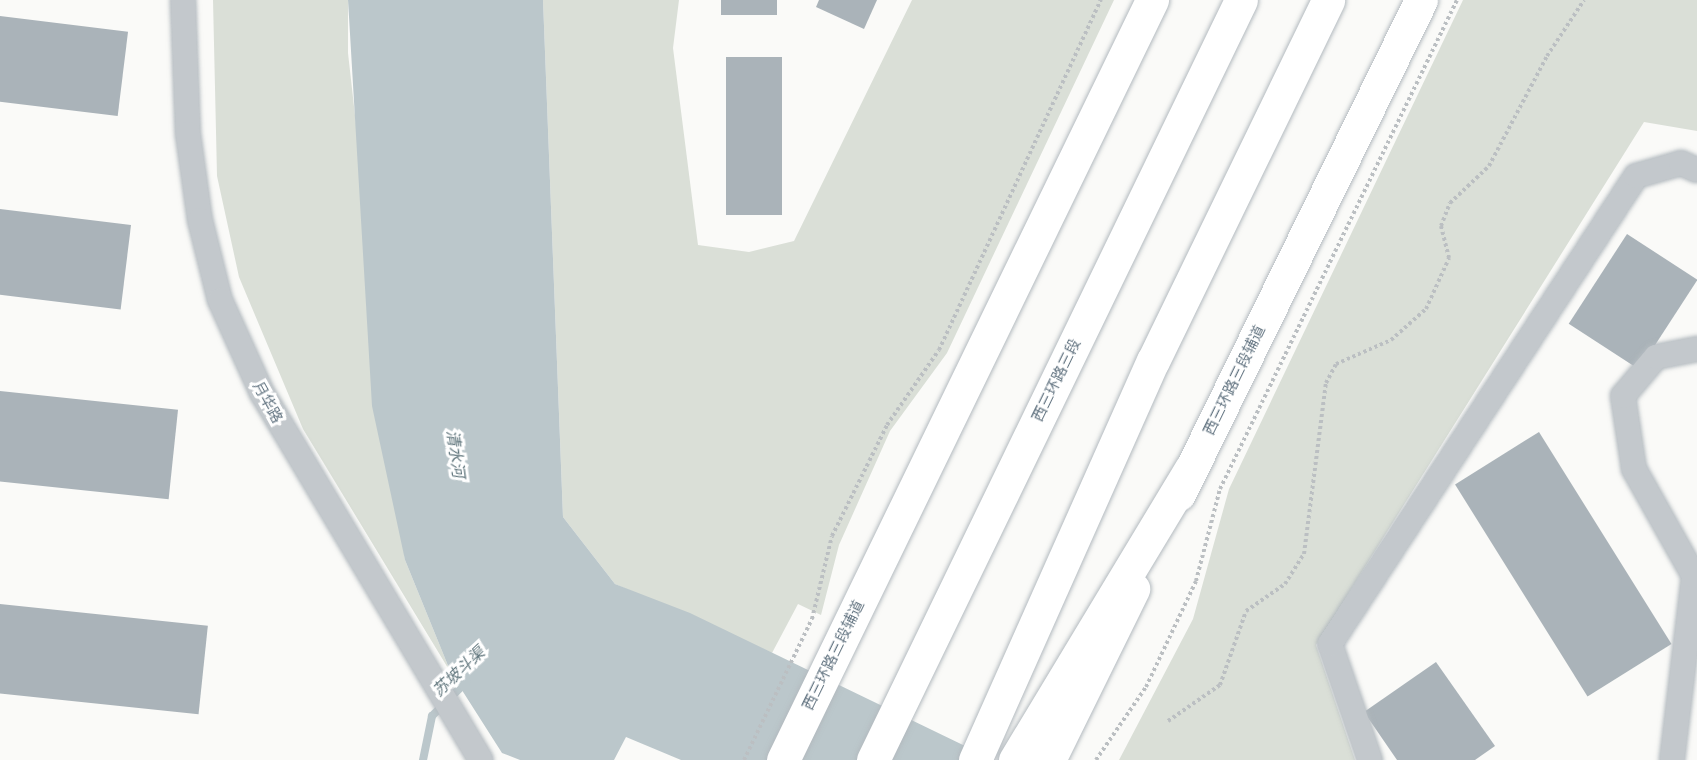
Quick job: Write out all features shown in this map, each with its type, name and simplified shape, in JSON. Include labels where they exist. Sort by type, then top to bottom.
[{"type":"main road","name":"西三环路三段辅道","points":[[783,760],[1152,0]]},
{"type":"main road","name":"西三环路三段","points":[[873,760],[1241,0]]},
{"type":"main road","points":[[980,750],[1153,361],[1328,0]]},
{"type":"main road","name":"西三环路三段辅道","points":[[1028,758],[1191,468],[1421,0]]},
{"type":"street","name":"月华路","points":[[183,0],[188,134],[200,220],[220,300],[262,393],[442,686],[480,759]]},
{"type":"street","points":[[1371,760],[1330,644],[1636,176],[1681,163],[1697,170]]},
{"type":"street","points":[[1672,760],[1694,576],[1635,469],[1623,396],[1656,357],[1697,349]]},
{"type":"path","points":[[744,760],[812,619],[832,536],[887,425],[939,350],[1101,0]]},
{"type":"path","points":[[1096,760],[1151,677],[1196,581],[1220,489],[1457,0]]},
{"type":"path","points":[[1168,721],[1220,685],[1246,611],[1285,584],[1304,554],[1326,383],[1336,364],[1391,340],[1426,309],[1449,258],[1441,226],[1450,203],[1489,166],[1547,56],[1584,0]]},
{"type":"shaded area","points":[[213,0],[348,0],[348,53],[405,560],[451,673],[303,429],[239,277],[217,176]]},
{"type":"shaded area","points":[[543,0],[679,0],[673,48],[698,245],[749,252],[794,241],[912,0],[1114,0],[947,353],[890,431],[839,545],[821,615],[798,604],[772,653],[615,584],[563,517]]},
{"type":"shaded area","points":[[1463,0],[1697,0],[1697,131],[1644,122],[1316,645],[1355,760],[1119,760],[1193,619],[1229,489]]},
{"type":"water","name":"清水河","points":[[348,0],[543,0],[563,517],[615,584],[690,613],[994,760],[681,760],[626,737],[614,760],[520,760],[502,753],[451,673],[405,560],[372,406]]},
{"type":"building","points":[[721,0],[777,0],[777,15],[721,15]]},
{"type":"building","points":[[819,0],[877,0],[864,29],[816,7]]},
{"type":"building","points":[[0,16],[128,32],[118,116],[0,102]]},
{"type":"building","points":[[726,57],[782,57],[782,215],[726,215]]},
{"type":"building","points":[[0,209],[131,225],[121,309],[0,295]]},
{"type":"building","points":[[1627,234],[1697,279],[1639,369],[1569,324]]},
{"type":"building","points":[[0,391],[178,410],[169,499],[0,481]]},
{"type":"building","points":[[1539,432],[1671,644],[1588,696],[1455,484]]},
{"type":"building","points":[[0,604],[208,626],[199,714],[0,693]]},
{"type":"building","points":[[1436,662],[1495,746],[1475,760],[1397,760],[1364,712]]},
{"type":"waterway","name":"苏坡斗渠","points":[[423,760],[432,716],[467,681]]}]
